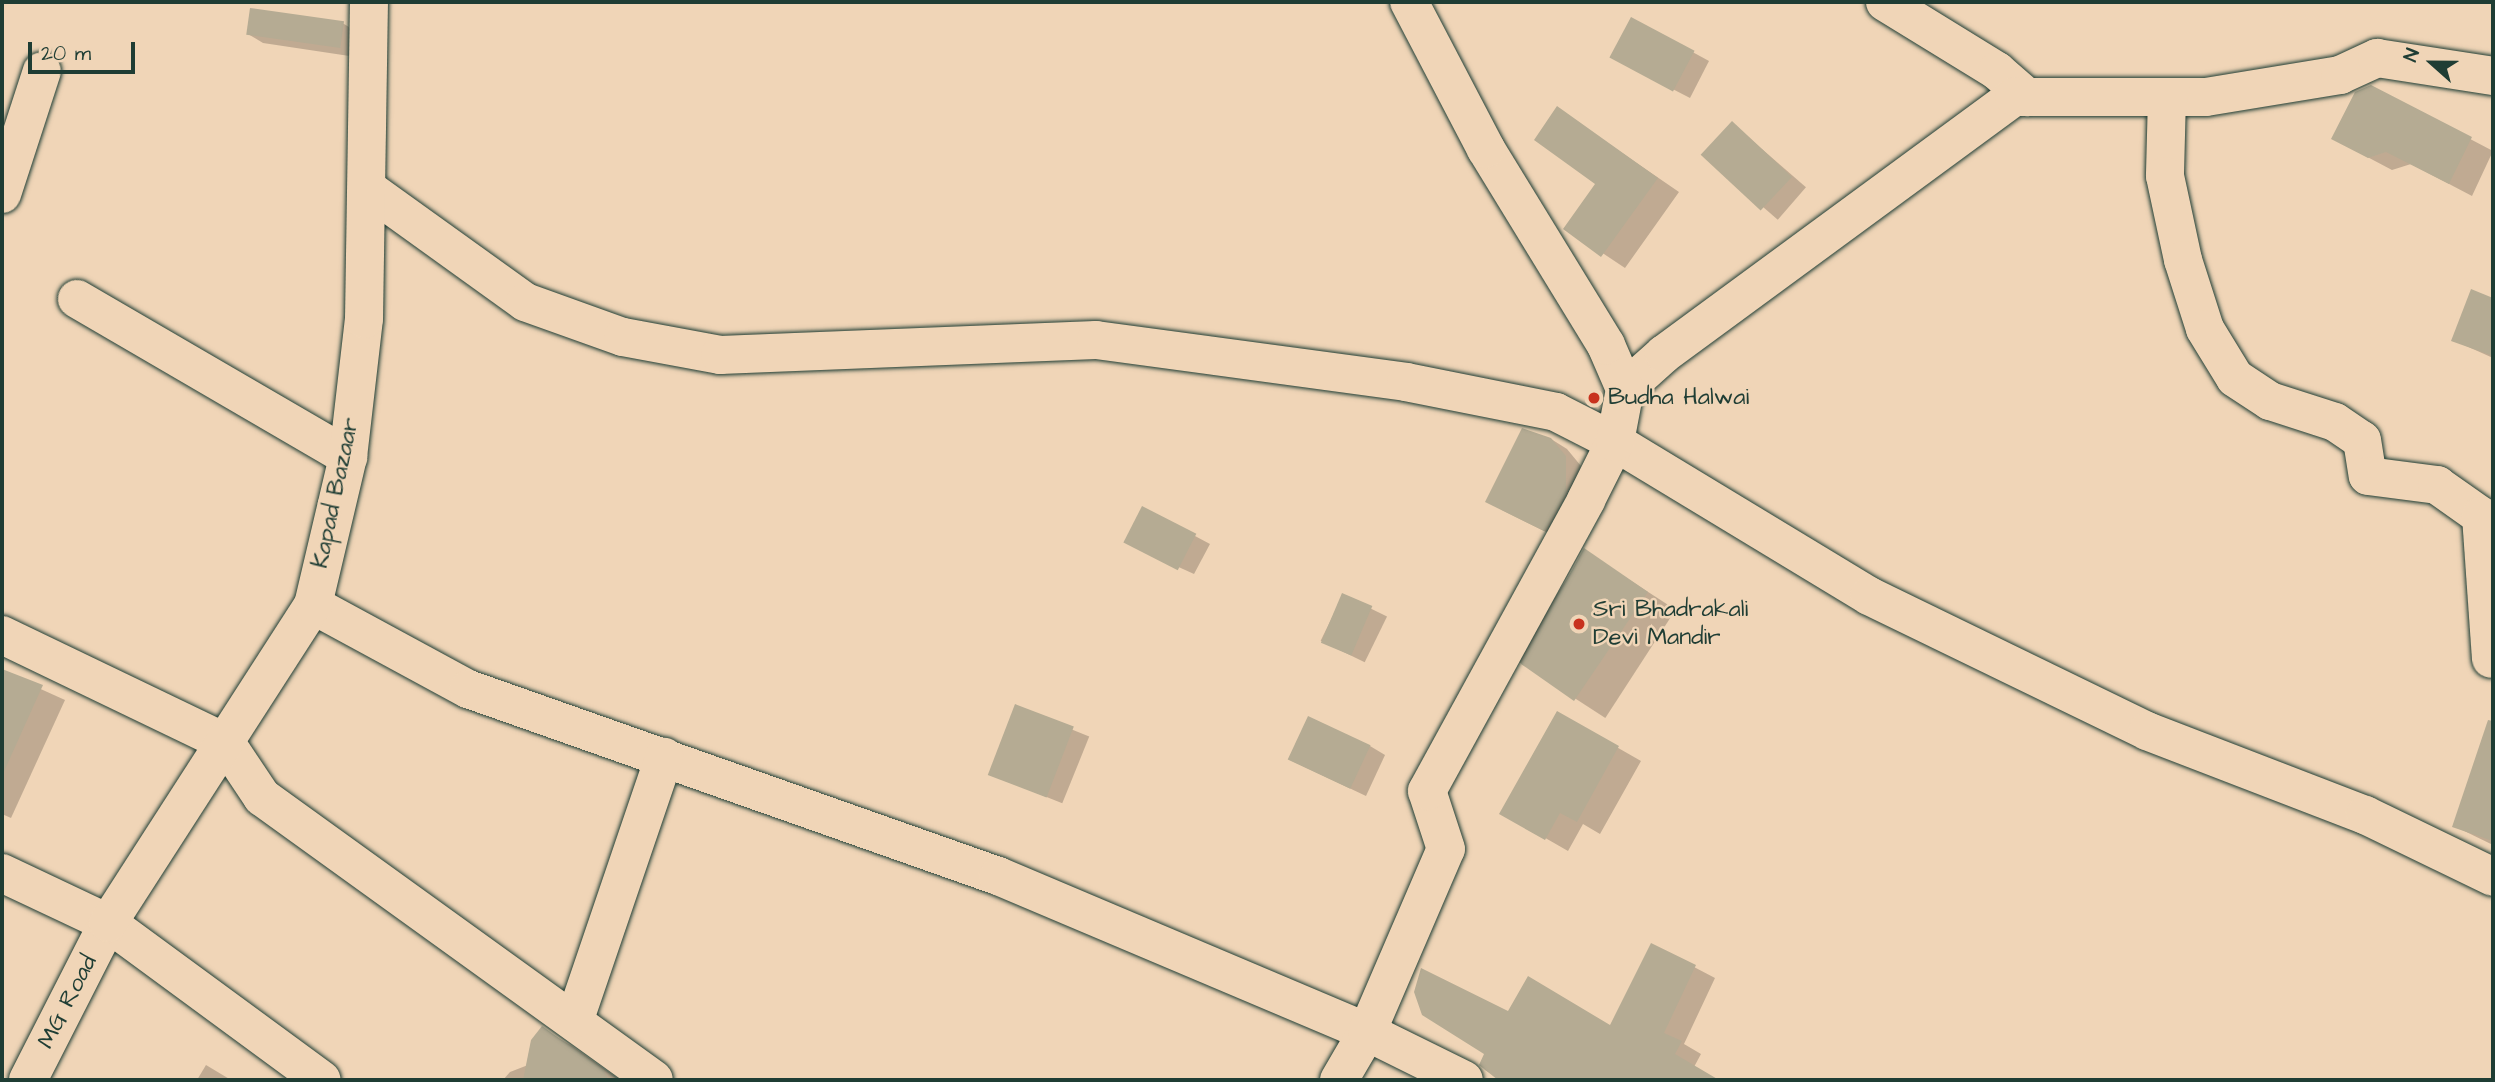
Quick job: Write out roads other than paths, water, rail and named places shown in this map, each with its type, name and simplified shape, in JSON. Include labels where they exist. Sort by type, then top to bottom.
[{"type":"street","name":"Kapad Bazaar","points":[[108,923],[313,605],[348,457],[364,319],[369,2]]},
{"type":"street","points":[[1339,1080],[1367,1032],[1446,849],[1427,791],[1615,442],[1625,389],[1606,345],[1486,149],[1409,2]]},
{"type":"street","points":[[1885,2],[1997,71],[2027,97]]},
{"type":"street","points":[[1625,389],[1664,354],[2014,97],[2206,97],[2340,75],[2376,58],[2493,76]]},
{"type":"street","points":[[2,194],[42,71]]},
{"type":"street","points":[[2167,97],[2165,176],[2183,260],[2204,329],[2235,377],[2270,401],[2334,422],[2362,440],[2368,476],[2437,485],[2481,516],[2491,659]]},
{"type":"street","points":[[368,189],[525,302],[623,337],[720,355],[1096,340],[1406,383],[1556,412],[1615,442],[1869,596],[2147,731],[2365,815],[2493,877]]},
{"type":"street","points":[[77,299],[348,457]]},
{"type":"street","points":[[313,605],[468,689],[998,876],[1367,1032],[1464,1080]]},
{"type":"street","points":[[2,635],[226,743],[262,797],[575,1019],[654,1080]]},
{"type":"street","points":[[575,1019],[664,757]]},
{"type":"street","points":[[2,873],[108,923],[322,1080]]},
{"type":"street","name":"MG Road","points":[[28,1080],[108,923]]},
{"type":"place","name":"Budha Halwai","points":[[1594,398]]},
{"type":"place","name":"Sri Bhadrakali Devi Mandir","points":[[1579,624]]}]
